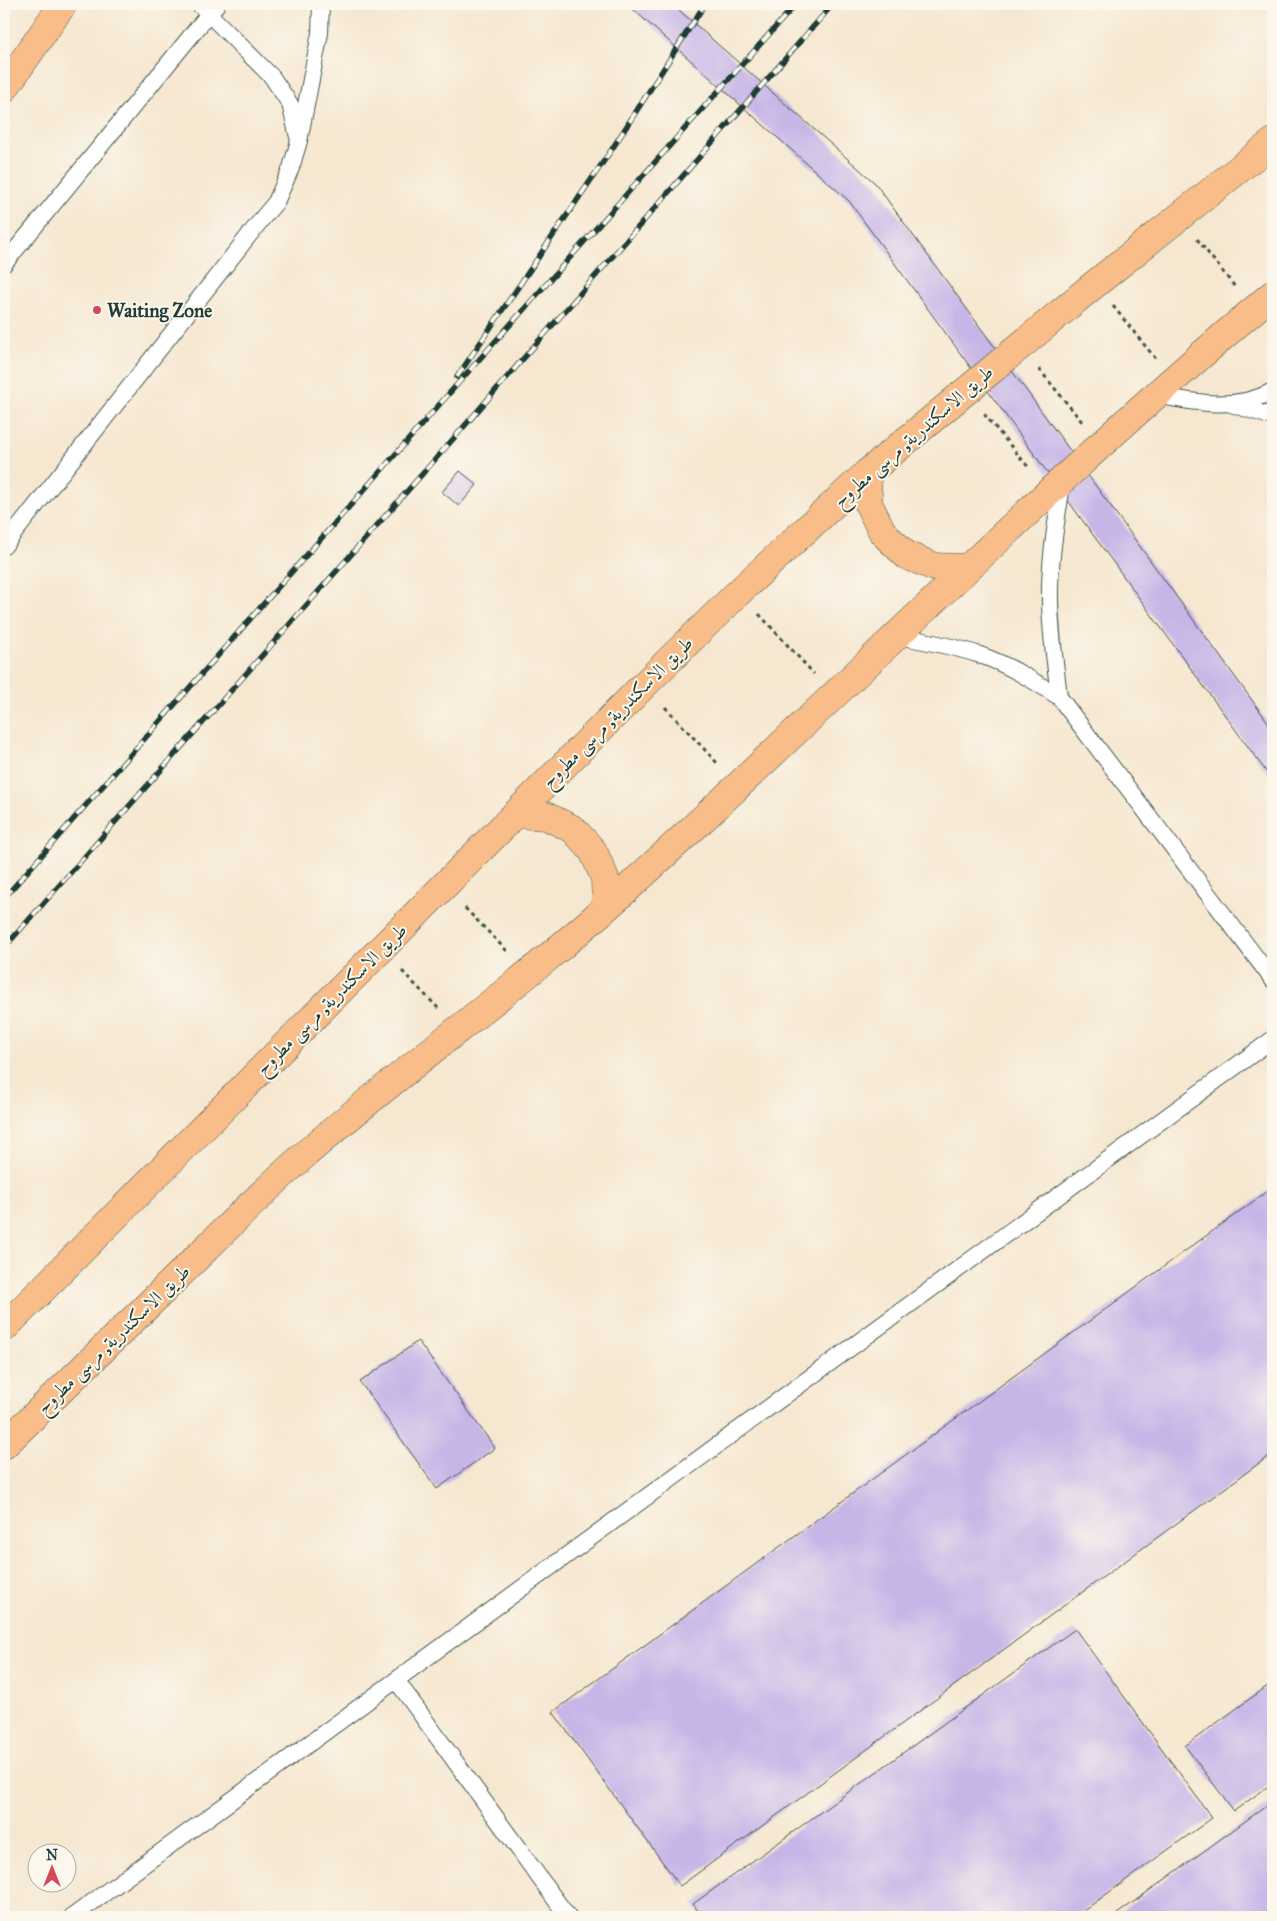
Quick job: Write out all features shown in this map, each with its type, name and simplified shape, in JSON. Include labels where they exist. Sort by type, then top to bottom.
[{"type":"main road","points":[[4,89],[63,4]]},
{"type":"main road","name":"طريق الاسكندرية, مرسى مطروح","points":[[4,1328],[443,886],[739,592],[866,474],[964,391],[1273,142]]},
{"type":"main road","name":"طريق الاسكندرية, مرسى مطروح","points":[[4,1445],[298,1161],[376,1093],[529,973],[606,908],[739,786],[1100,444],[1263,302]]},
{"type":"main road","points":[[866,474],[869,505],[883,533],[906,555],[935,567],[967,568]]},
{"type":"main road","points":[[516,814],[546,816],[573,829],[593,851],[605,878],[606,908]]},
{"type":"lane","points":[[4,546],[276,202],[292,168],[299,141],[320,33],[321,4]]},
{"type":"lane","points":[[4,264],[208,7],[272,77],[290,104],[299,141]]},
{"type":"lane","points":[[1165,388],[1198,404],[1231,404],[1266,395],[1273,391]]},
{"type":"lane","points":[[1231,404],[1273,417]]},
{"type":"lane","points":[[1056,485],[1050,587],[1052,642],[1059,697]]},
{"type":"lane","points":[[897,636],[939,643],[982,655],[1022,674],[1059,697],[1273,980]]},
{"type":"lane","points":[[72,1917],[1273,1039]]},
{"type":"lane","points":[[396,1680],[568,1917]]},
{"type":"path","points":[[1179,217],[1263,302]]},
{"type":"path","points":[[1095,284],[1165,388]]},
{"type":"path","points":[[1020,345],[1100,444]]},
{"type":"path","points":[[964,391],[1056,485]]},
{"type":"path","points":[[739,592],[834,696]]},
{"type":"path","points":[[644,685],[739,786]]},
{"type":"path","points":[[443,886],[529,973]]},
{"type":"path","points":[[381,949],[458,1029]]},
{"type":"building","points":[[627,4],[672,4],[875,183],[1273,729],[1273,781],[849,201]]},
{"type":"building","points":[[460,471],[477,485],[459,506],[442,492]]},
{"type":"building","points":[[1273,1187],[1273,1453],[680,1886],[553,1712]]},
{"type":"building","points":[[418,1341],[495,1448],[437,1489],[360,1382]]},
{"type":"building","points":[[1075,1629],[1212,1818],[1075,1917],[702,1917],[693,1904]]},
{"type":"building","points":[[1273,1682],[1273,1783],[1234,1811],[1185,1746]]},
{"type":"building","points":[[1273,1801],[1273,1917],[1113,1917]]},
{"type":"railway","points":[[457,377],[612,149],[705,4]]},
{"type":"railway","points":[[4,898],[796,4]]},
{"type":"railway","points":[[4,948],[454,438],[833,4]]},
{"type":"place","name":"Waiting Zone","points":[[97,310]]}]
